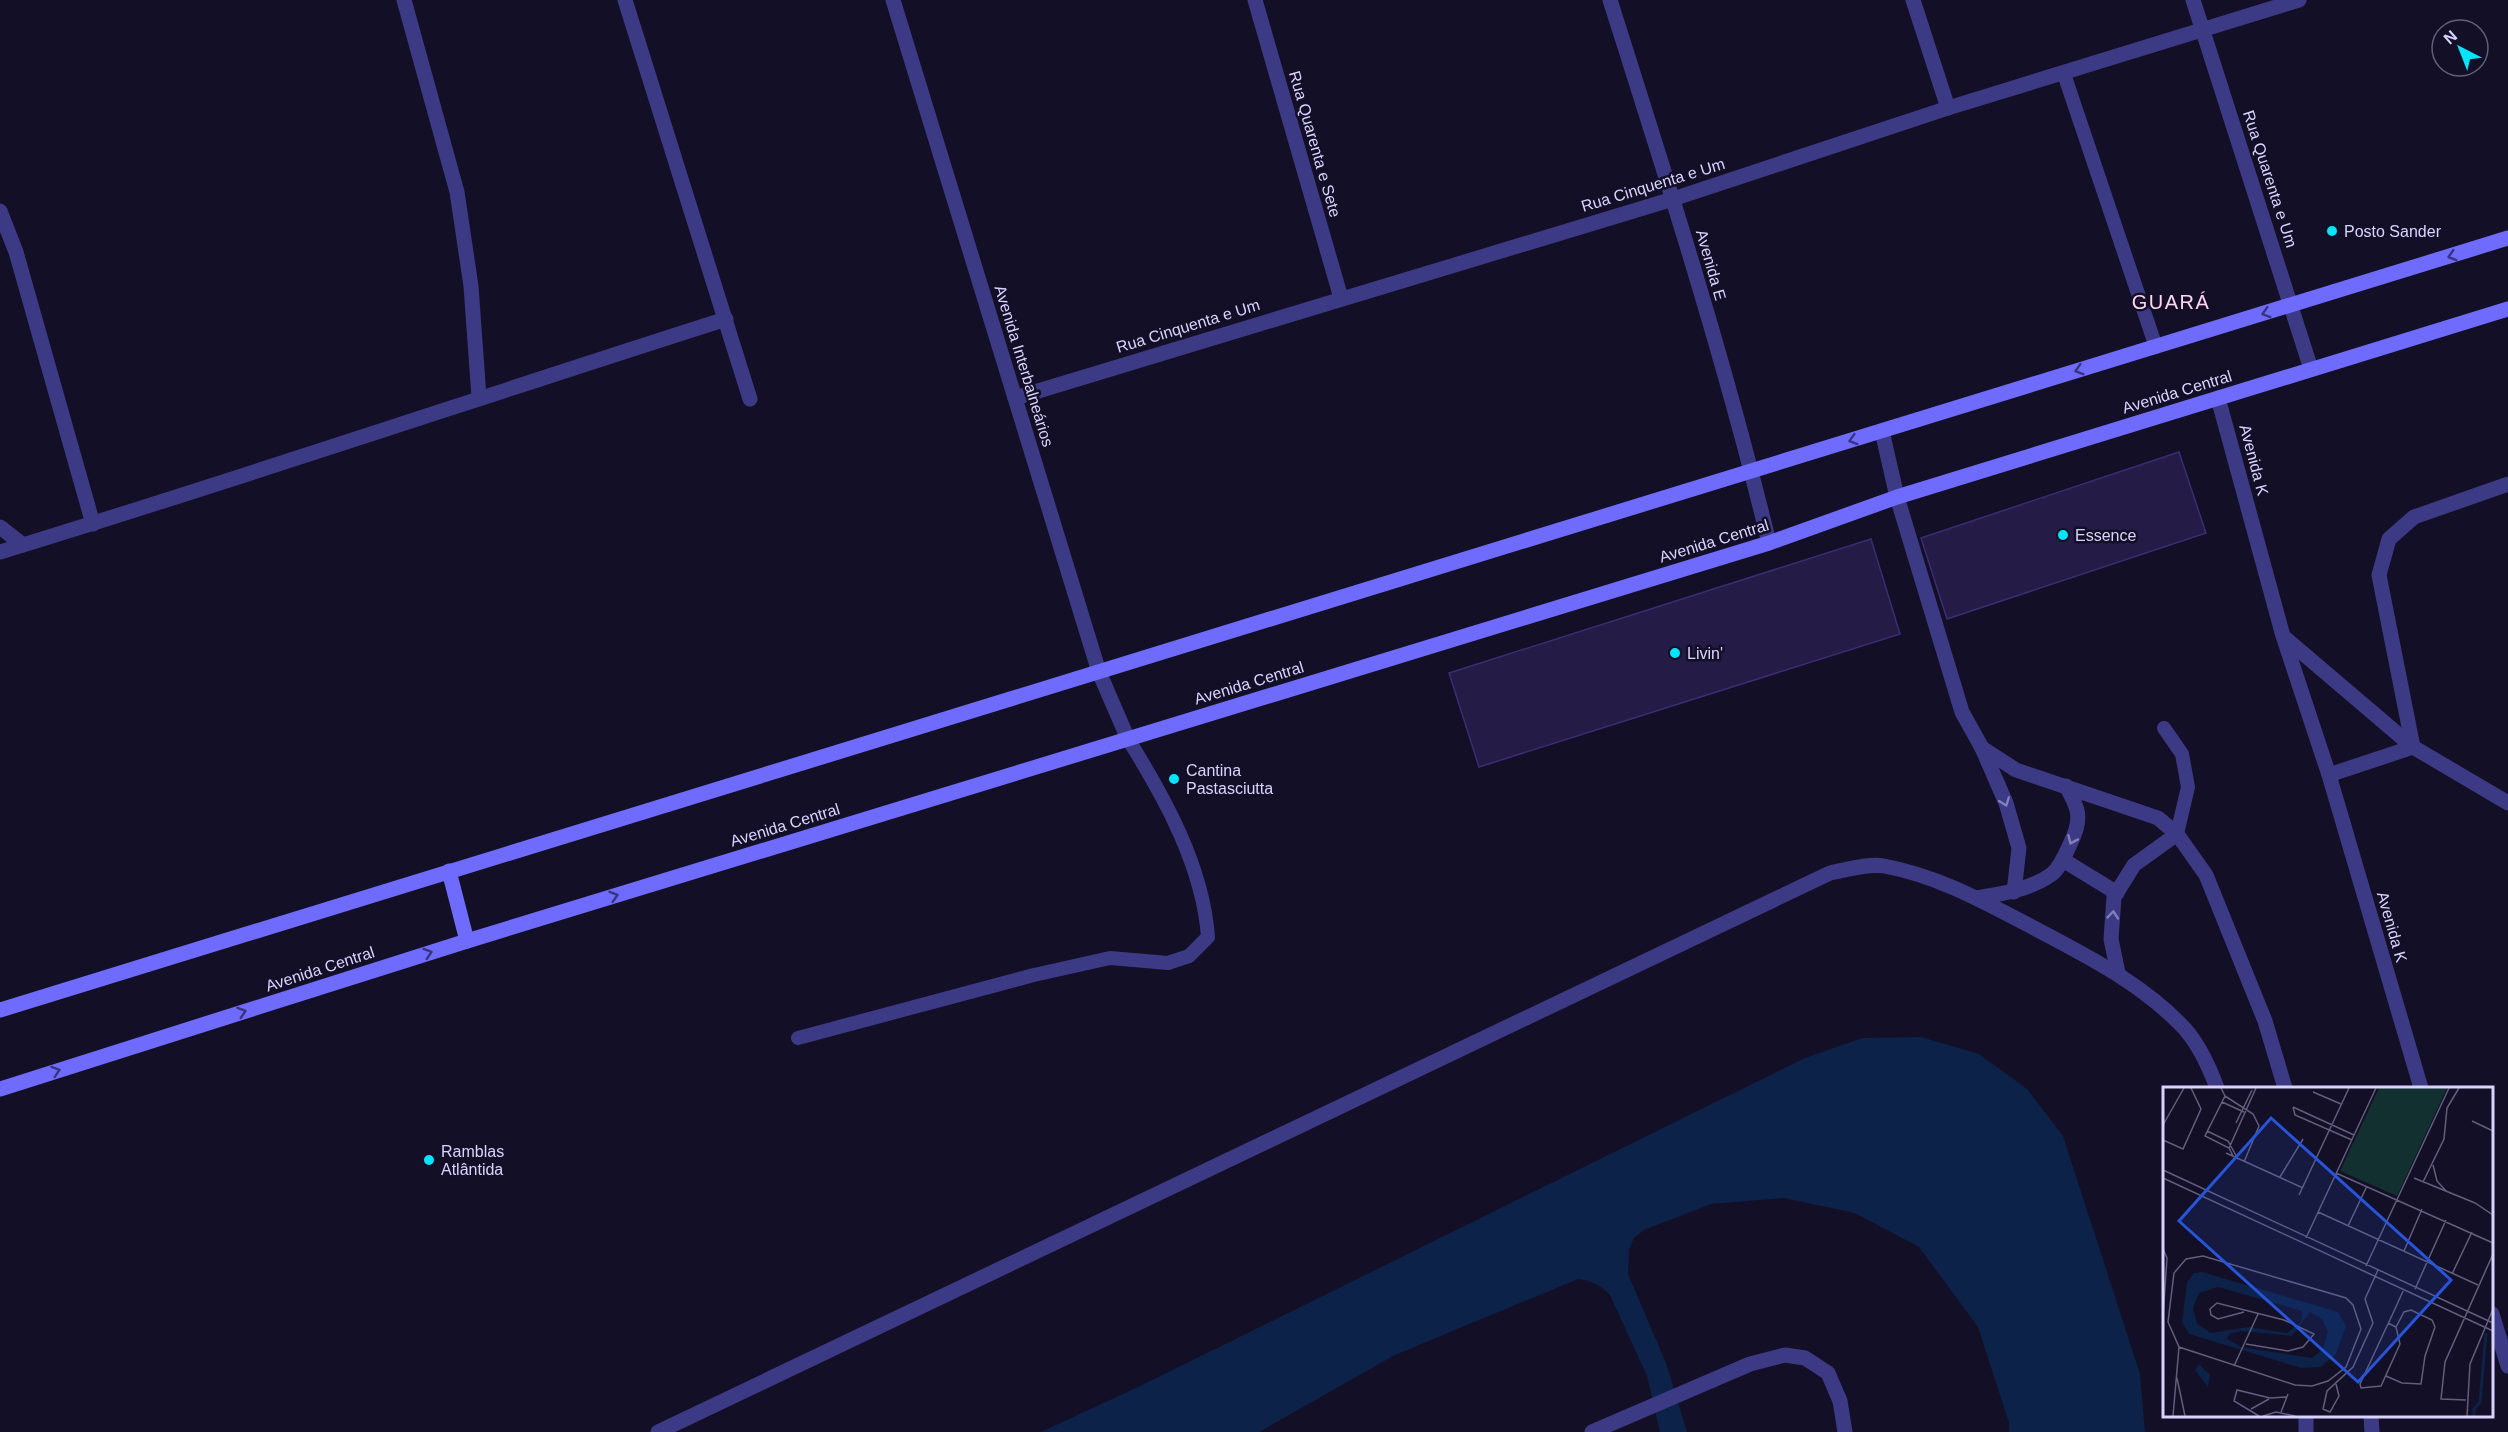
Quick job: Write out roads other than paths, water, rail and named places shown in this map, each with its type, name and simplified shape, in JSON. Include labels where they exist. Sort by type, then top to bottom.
[{"type":"main road","points":[[0,1010],[2508,238]]},
{"type":"main road","name":"Avenida Central","points":[[0,1089],[467,941],[1769,543],[1897,497],[2508,309]]},
{"type":"main road","points":[[450,871],[467,941]]},
{"type":"street","points":[[404,0],[457,192],[471,286],[479,397]]},
{"type":"street","points":[[625,0],[750,399]]},
{"type":"street","name":"Avenida Interbalneários","points":[[893,0],[1099,672],[1128,739]]},
{"type":"street","name":"Rua Quarenta e Sete","points":[[1255,0],[1341,298]]},
{"type":"street","name":"Avenida E","points":[[1610,0],[1673,199],[1751,471],[1769,543]]},
{"type":"street","points":[[1913,0],[1948,108]]},
{"type":"street","name":"Rua Quarenta e Um","points":[[2193,0],[2311,369]]},
{"type":"street","name":"Rua Cinquenta e Um","points":[[1016,398],[1673,199],[1948,108],[2299,0]]},
{"type":"street","points":[[0,211],[16,252],[93,524]]},
{"type":"street","points":[[0,552],[726,319]]},
{"type":"street","name":"Avenida K","points":[[2218,398],[2283,636],[2329,775],[2420,1087]]},
{"type":"street","points":[[1882,431],[1897,497],[1962,712],[1982,748],[2006,803],[2019,848],[2014,892]]},
{"type":"street","points":[[2413,747],[2379,575],[2389,539],[2414,517],[2508,484]]},
{"type":"street","points":[[0,527],[23,545]]},
{"type":"street","points":[[2283,636],[2413,747],[2508,803]]},
{"type":"street","points":[[2329,775],[2413,747]]},
{"type":"street","points":[[1982,748],[2016,770],[2158,818],[2177,834],[2206,875],[2265,1021],[2284,1087]]},
{"type":"street","points":[[1976,898],[2014,892],[2052,874],[2063,860],[2076,831],[2079,808],[2066,786]]},
{"type":"street","points":[[2118,973],[2111,939],[2114,897],[2134,865],[2177,834]]},
{"type":"street","points":[[2063,860],[2117,893]]},
{"type":"street","points":[[658,1432],[1830,873],[1881,865],[1933,878],[1976,898],[2118,973],[2160,1004],[2187,1031],[2211,1070],[2216,1087]]},
{"type":"street","points":[[2493,1317],[2508,1366]]},
{"type":"street","points":[[1592,1432],[1750,1364],[1785,1355],[1805,1358],[1828,1373],[1840,1401],[1845,1432]]},
{"type":"street","points":[[2371,1417],[2372,1432]]},
{"type":"lane","points":[[2064,74],[2156,347]]},
{"type":"lane","points":[[2164,728],[2182,754],[2188,787],[2177,834]]},
{"type":"lane","points":[[798,1038],[1034,975],[1110,958],[1168,963],[1189,956],[1208,938],[1206,910],[1176,825],[1154,781],[1128,739]]},
{"type":"water","points":[[1921,1037],[1979,1054],[2027,1089],[2063,1136],[2140,1374],[2145,1432],[2009,1432],[2009,1423],[1978,1327],[1919,1247],[1855,1213],[1784,1198],[1711,1204],[1644,1230],[1634,1238],[1629,1249],[1628,1274],[1666,1363],[1687,1432],[1660,1432],[1647,1376],[1610,1295],[1595,1284],[1578,1279],[1395,1355],[1259,1432],[1041,1432],[1138,1387],[1805,1058],[1862,1038]]},
{"type":"place","name":"Posto Sander","points":[[2332,231]]},
{"type":"place","name":"Essence","points":[[2063,535]]},
{"type":"place","name":"Livin'","points":[[1675,653]]},
{"type":"place","name":"Cantina Pastasciutta","points":[[1174,779]]},
{"type":"place","name":"Ramblas Atlântida","points":[[429,1160]]},
{"type":"district","name":"GUARÁ","points":[[2171,302]]}]
